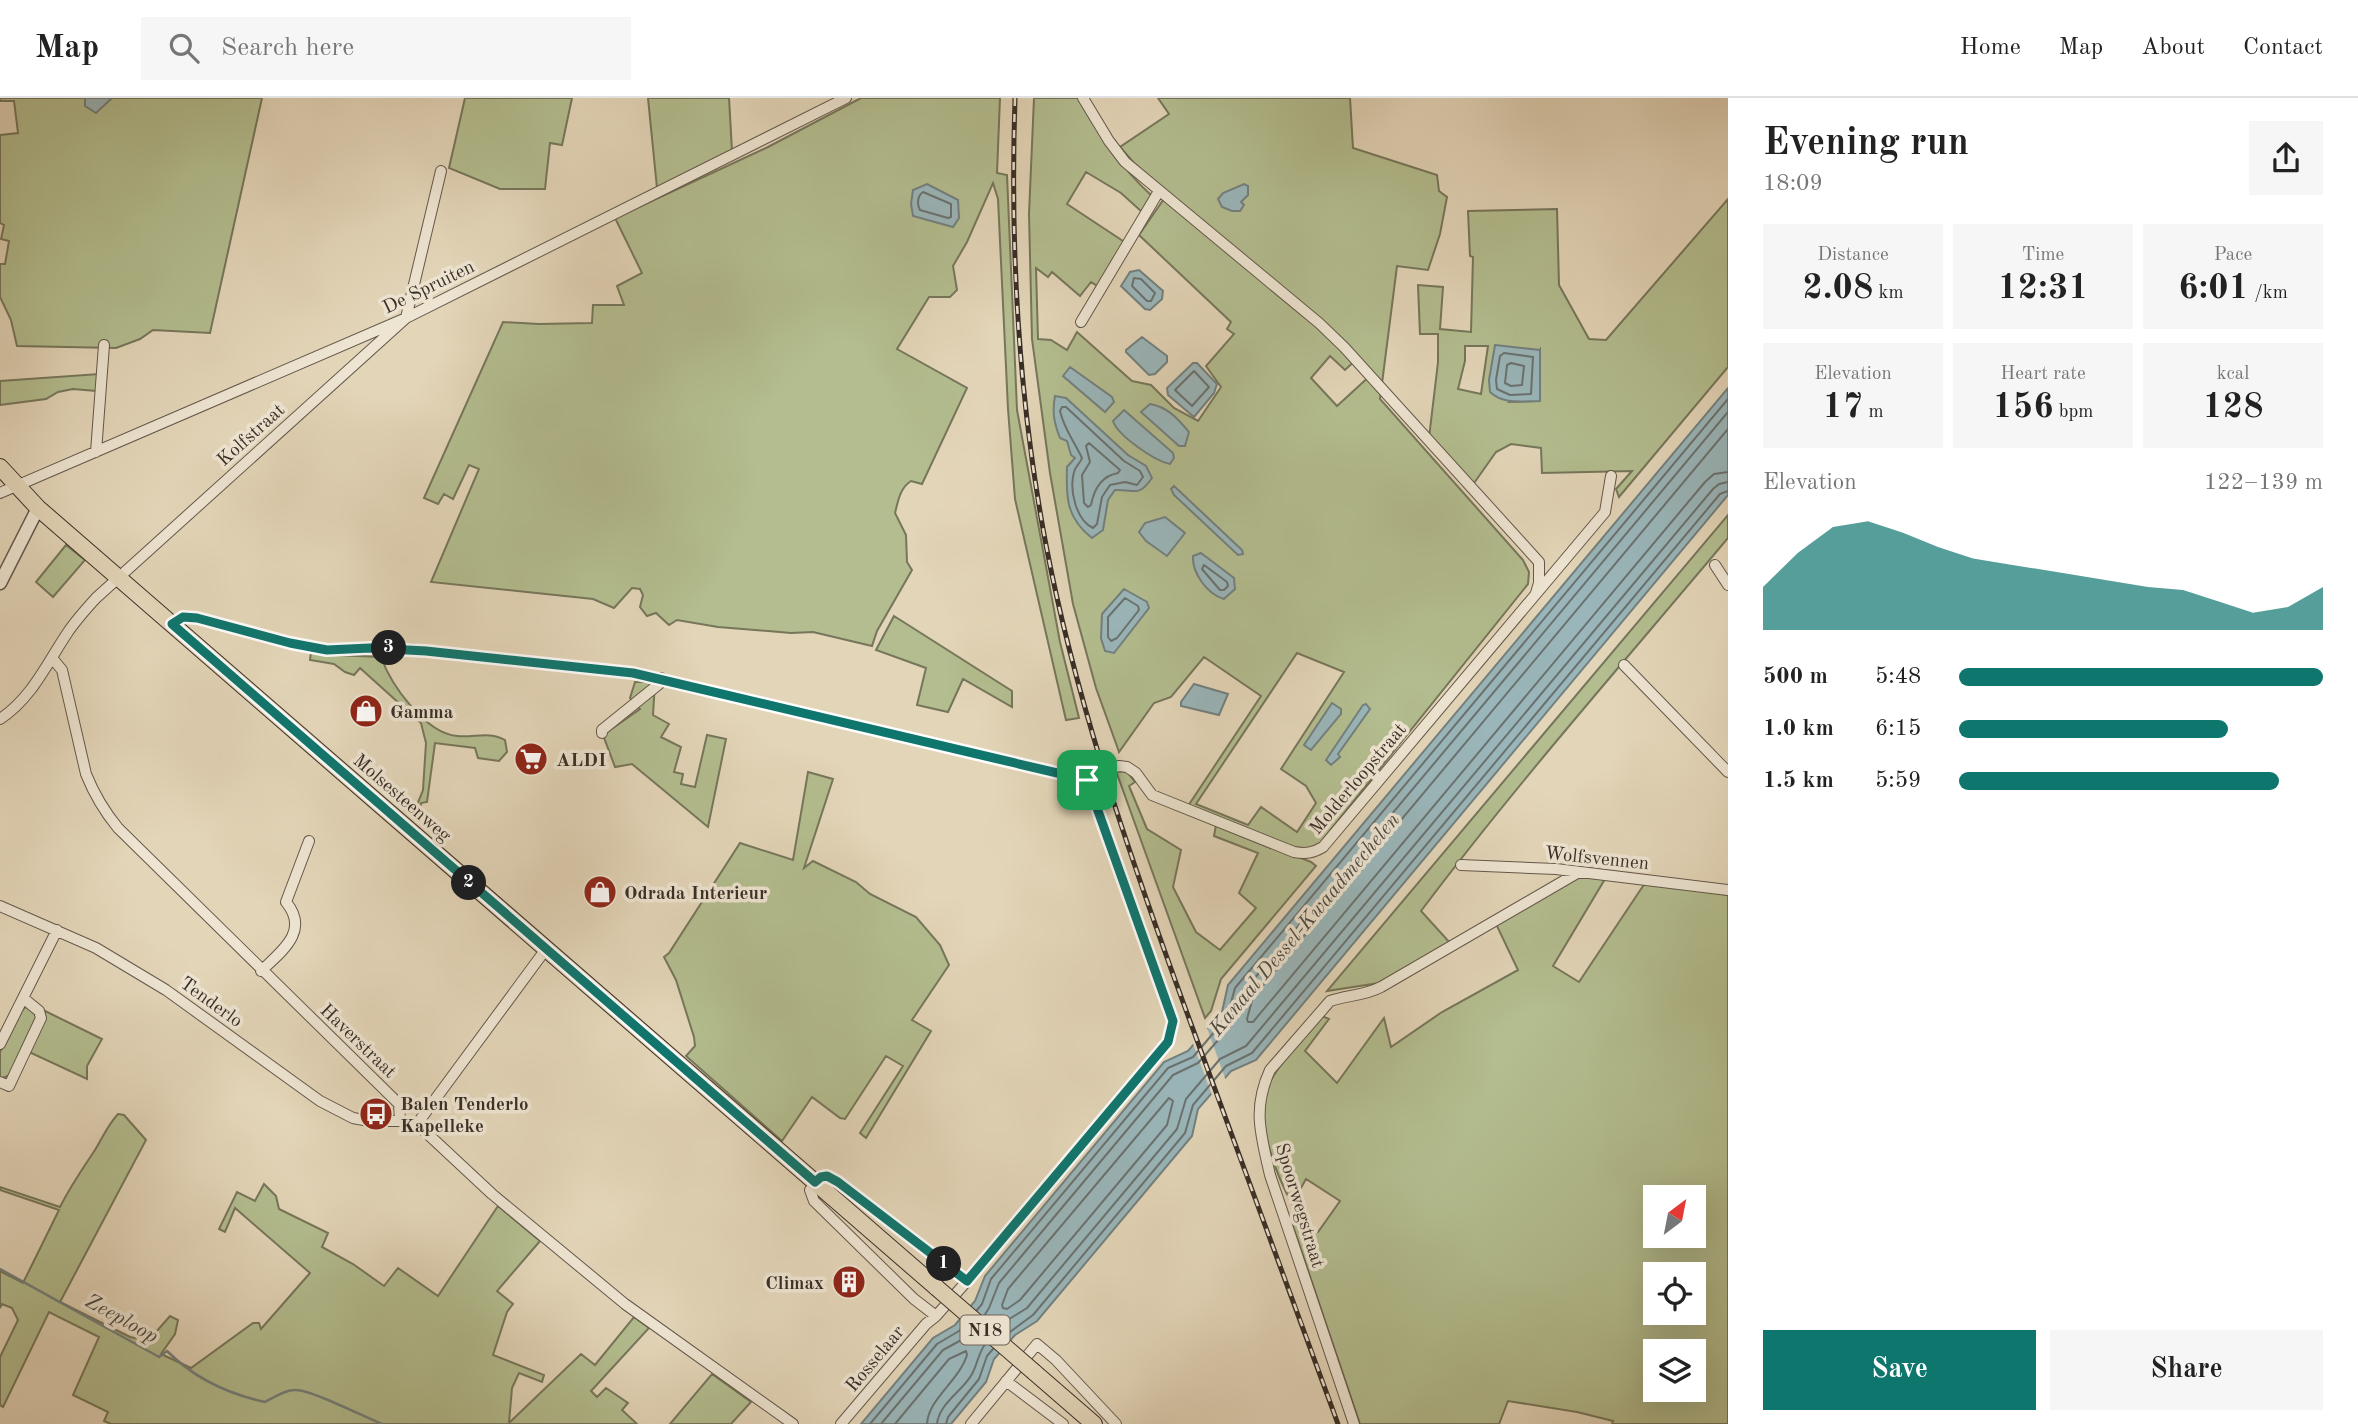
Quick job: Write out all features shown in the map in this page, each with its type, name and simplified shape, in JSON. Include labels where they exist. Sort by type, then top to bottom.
[{"type":"main road","name":"Molsesteenweg","points":[[0,467],[37,508],[1094,1424]]},
{"type":"street","name":"De Spruiten","points":[[0,493],[406,318],[846,98]]},
{"type":"street","points":[[1083,98],[1117,153],[1344,347],[1539,562],[1545,567],[1558,567]]},
{"type":"street","points":[[406,318],[441,171]]},
{"type":"street","points":[[1081,322],[1159,191]]},
{"type":"street","name":"Kolfstraat","points":[[0,719],[14,709],[29,692],[76,620],[118,578],[406,318]]},
{"type":"street","points":[[96,452],[104,345]]},
{"type":"street","name":"Molderloopstraat","points":[[1087,780],[1097,773],[1127,766],[1136,773],[1152,795],[1294,852],[1307,854],[1323,847],[1605,512],[1611,476]]},
{"type":"street","points":[[0,583],[37,508]]},
{"type":"street","points":[[1536,593],[1539,562]]},
{"type":"street","points":[[1715,565],[1728,585]]},
{"type":"street","points":[[172,624],[183,617],[197,618],[327,650],[370,648],[426,651],[661,678],[1087,780]]},
{"type":"street","name":"Haverstraat","points":[[52,658],[62,670],[86,774],[103,809],[118,828],[398,1104],[400,1121]]},
{"type":"street","points":[[1624,664],[1728,772]]},
{"type":"street","points":[[602,733],[602,730],[659,684],[661,678]]},
{"type":"street","name":"Rosselaar","points":[[841,1424],[926,1324],[967,1281],[1164,1049],[1172,1032],[1173,1021],[1087,780]]},
{"type":"street","points":[[261,971],[285,948],[296,926],[297,919],[286,902],[309,841]]},
{"type":"street","name":"Wolfsvennen","points":[[1461,865],[1579,872],[1728,890]]},
{"type":"street","name":"Spoorwegstraat","points":[[1354,1424],[1270,1175],[1262,1143],[1258,1102],[1264,1083],[1270,1070],[1330,1002],[1356,997],[1381,987],[1579,872]]},
{"type":"street","name":"Tenderlo","points":[[0,906],[96,948],[166,990],[320,1101],[353,1118],[400,1121]]},
{"type":"street","points":[[0,1044],[57,930]]},
{"type":"street","points":[[417,1124],[546,950]]},
{"type":"street","points":[[0,1082],[9,1086],[41,1018],[39,1011],[23,998]]},
{"type":"street","points":[[400,1121],[417,1124],[492,1194],[625,1304],[793,1424]]},
{"type":"street","points":[[936,1316],[914,1299],[814,1201],[810,1190],[815,1182],[827,1176],[838,1182],[967,1281]]},
{"type":"street","points":[[971,1424],[1037,1344],[1056,1360],[1116,1424]]},
{"type":"street","points":[[1006,1381],[1063,1424]]},
{"type":"green space","points":[[0,98],[262,98],[210,333],[153,330],[140,339],[116,348],[17,346],[11,320],[0,297],[0,264],[5,264],[9,241],[1,239],[4,225],[0,223],[0,135],[18,133],[14,101],[0,101]]},
{"type":"green space","points":[[465,98],[572,98],[562,145],[550,143],[545,189],[500,189],[449,168]]},
{"type":"green space","points":[[648,98],[729,98],[732,151],[657,188]]},
{"type":"green space","points":[[861,98],[1000,98],[997,173],[1007,175],[1017,410],[1060,642],[1079,718],[1066,720],[1015,499],[998,199],[993,183],[967,242],[953,266],[957,290],[950,297],[929,297],[897,349],[967,388],[922,484],[911,481],[900,495],[895,513],[906,535],[907,562],[912,570],[877,631],[872,646],[813,632],[791,633],[718,627],[677,620],[669,625],[656,613],[647,616],[640,607],[643,595],[640,589],[632,588],[614,608],[593,599],[431,582],[479,469],[469,465],[453,499],[444,494],[438,504],[424,498],[503,322],[592,323],[593,305],[624,305],[617,286],[642,273],[615,218],[768,147]]},
{"type":"green space","points":[[1034,98],[1079,98],[1120,162],[1152,196],[1143,213],[1121,193],[1086,172],[1067,204],[1126,243],[1099,287],[1091,282],[1080,296],[1052,272],[1048,277],[1036,268],[1038,339],[1051,340],[1067,350],[1077,332],[1132,381],[1151,385],[1174,408],[1198,421],[1221,387],[1206,366],[1234,334],[1227,329],[1231,322],[1139,235],[1168,193],[1120,147],[1169,114],[1158,98],[1350,98],[1353,148],[1437,175],[1439,191],[1447,197],[1440,234],[1428,270],[1397,266],[1380,399],[1523,560],[1529,572],[1528,584],[1313,852],[1291,847],[1188,806],[1261,696],[1204,657],[1171,697],[1154,703],[1119,752],[1096,688],[1073,604],[1050,473],[1032,339],[1029,214]],"holes":[[[1330,356],[1345,370],[1357,359],[1372,374],[1337,406],[1311,378]],[[1297,653],[1344,672],[1281,769],[1306,786],[1316,803],[1297,832],[1261,807],[1248,825],[1196,804]]]},
{"type":"green space","points":[[1728,199],[1728,367],[1619,497],[1616,489],[1632,471],[1542,473],[1541,448],[1511,444],[1496,452],[1472,486],[1429,438],[1438,362],[1438,334],[1420,334],[1418,285],[1443,287],[1440,329],[1471,332],[1473,257],[1470,256],[1468,211],[1557,209],[1559,285],[1589,339],[1606,340]],"holes":[[[1465,346],[1488,346],[1481,394],[1458,389],[1465,361]],[[1540,350],[1540,401],[1509,402]]]},
{"type":"green space","points":[[99,374],[96,391],[73,389],[58,392],[46,399],[0,405],[0,381]]},
{"type":"green space","points":[[1728,515],[1728,538],[1534,769],[1421,911],[1451,944],[1379,983],[1327,991]]},
{"type":"green space","points":[[66,545],[85,560],[53,597],[36,582]]},
{"type":"green space","points":[[894,616],[1012,691],[1012,707],[963,679],[948,712],[917,705],[926,668],[876,650]]},
{"type":"green space","points":[[311,652],[381,657],[401,694],[433,726],[457,736],[499,737],[505,740],[507,752],[499,761],[478,758],[475,748],[435,743],[427,802],[421,803],[419,817],[413,815],[423,790],[426,743],[421,723],[360,668],[354,675],[334,664],[310,660]]},
{"type":"green space","points":[[635,682],[655,682],[653,715],[669,724],[661,737],[681,747],[674,772],[683,774],[681,784],[695,787],[707,735],[726,739],[708,827],[632,764],[615,767],[603,735],[640,709],[630,698]]},
{"type":"green space","points":[[1116,771],[1127,772],[1135,782],[1129,786],[1147,829],[1181,850],[1173,887],[1196,932],[1220,950],[1256,908],[1239,893],[1258,853],[1214,836],[1216,825],[1316,866],[1221,979],[1211,1011],[1205,1018]]},
{"type":"green space","points":[[808,772],[833,779],[804,868],[813,861],[916,917],[940,945],[949,965],[912,1020],[931,1031],[866,1138],[860,1133],[903,1066],[886,1056],[845,1119],[812,1097],[782,1141],[686,1056],[695,1046],[694,1037],[676,980],[664,957],[740,843],[793,860]]},
{"type":"green space","points":[[1578,876],[1605,879],[1553,966],[1579,982],[1645,883],[1728,895],[1728,1424],[1612,1424],[1613,1421],[1577,1412],[1508,1401],[1499,1424],[1360,1424],[1293,1226],[1300,1219],[1318,1232],[1340,1201],[1306,1179],[1292,1204],[1268,1143],[1264,1110],[1266,1094],[1282,1063],[1322,1016],[1329,1019],[1305,1051],[1337,1083],[1384,1018],[1391,1047],[1442,1012],[1518,970],[1496,924]]},
{"type":"green space","points":[[27,1006],[37,1016],[10,1075],[0,1079],[0,1052],[22,1010]]},
{"type":"green space","points":[[43,1010],[102,1039],[87,1066],[87,1079],[29,1052]]},
{"type":"green space","points":[[118,1114],[124,1115],[146,1140],[60,1302],[130,1337],[145,1340],[170,1316],[178,1320],[175,1334],[161,1354],[191,1368],[253,1323],[259,1323],[261,1329],[310,1273],[235,1208],[225,1232],[219,1229],[237,1192],[255,1201],[264,1184],[276,1196],[279,1209],[328,1233],[322,1247],[353,1264],[384,1286],[398,1268],[438,1296],[498,1206],[540,1241],[497,1291],[513,1304],[507,1312],[493,1355],[544,1375],[542,1382],[519,1373],[512,1388],[509,1423],[581,1354],[595,1365],[634,1317],[649,1328],[591,1391],[597,1397],[606,1388],[628,1403],[622,1410],[637,1424],[111,1424],[104,1421],[108,1412],[73,1395],[99,1337],[49,1312],[3,1407],[0,1405],[0,1357],[18,1320],[12,1308],[2,1304],[0,1308],[0,1271],[23,1283],[59,1210],[0,1190],[0,1187],[60,1207]]},
{"type":"green space","points":[[712,1374],[751,1402],[731,1424],[670,1424]]},
{"type":"water","points":[[85,98],[112,98],[96,113],[85,106]]},
{"type":"water","points":[[927,184],[958,200],[959,218],[953,227],[913,216],[913,190]]},
{"type":"water","points":[[1244,184],[1248,186],[1248,195],[1241,202],[1244,205],[1240,211],[1222,207],[1218,199],[1223,193]]},
{"type":"water","points":[[1139,270],[1163,291],[1162,299],[1150,310],[1145,309],[1121,286],[1130,272]]},
{"type":"water","points":[[1142,337],[1167,356],[1167,362],[1155,374],[1149,375],[1126,352]]},
{"type":"water","points":[[1495,345],[1540,350],[1540,401],[1507,401],[1490,392],[1489,380]]},
{"type":"water","points":[[1193,363],[1197,363],[1217,384],[1214,393],[1194,417],[1168,395],[1167,388]]},
{"type":"water","points":[[1070,367],[1112,397],[1114,402],[1105,412],[1063,376]]},
{"type":"water","name":"Kanaal Dessel-Kwaadmechelen","points":[[1728,388],[1728,495],[1256,1060],[1231,1071],[1198,1109],[1192,1136],[1037,1321],[1015,1335],[994,1359],[986,1382],[951,1424],[861,1424],[933,1338],[955,1325],[975,1301],[985,1276],[1164,1062],[1188,1051],[1222,1012],[1228,985]]},
{"type":"water","points":[[1055,396],[1066,398],[1128,455],[1146,466],[1152,478],[1136,491],[1115,490],[1108,500],[1103,530],[1092,538],[1077,523],[1069,506],[1067,467],[1075,458],[1071,455],[1067,441],[1060,438],[1056,427]]},
{"type":"water","points":[[1150,404],[1177,418],[1189,432],[1185,446],[1179,446],[1141,412]]},
{"type":"water","points":[[1124,410],[1173,453],[1174,458],[1170,464],[1138,447],[1116,427],[1113,421]]},
{"type":"water","points":[[1174,486],[1242,550],[1243,554],[1238,555],[1174,495],[1171,489]]},
{"type":"water","points":[[1165,517],[1185,533],[1167,556],[1146,541],[1139,532],[1145,523]]},
{"type":"water","points":[[1201,553],[1234,578],[1235,589],[1224,599],[1206,588],[1198,576],[1193,556]]},
{"type":"water","points":[[1124,589],[1147,602],[1149,608],[1114,653],[1105,651],[1101,638],[1102,614]]},
{"type":"water","points":[[1194,684],[1228,694],[1219,715],[1181,706]]},
{"type":"water","points":[[1332,703],[1341,709],[1341,714],[1311,750],[1304,745]]},
{"type":"water","points":[[1366,704],[1370,709],[1338,754],[1340,757],[1331,765],[1326,760]]},
{"type":"pier","points":[[1206,1025],[1226,1081],[1213,1098],[1192,1041]]},
{"type":"waterway","name":"Zeeploop","points":[[0,1269],[159,1357],[167,1351],[200,1377],[225,1389],[265,1402],[287,1391],[302,1391],[382,1424]]},
{"type":"railway","points":[[1015,98],[1015,266],[1023,378],[1036,489],[1072,662],[1143,890],[1338,1424]]},
{"type":"place","name":"Gamma","points":[[366,711]]},
{"type":"place","name":"ALDI","points":[[531,759]]},
{"type":"place","name":"Odrada Interieur","points":[[600,892]]},
{"type":"place","name":"Balen Tenderlo Kapelleke","points":[[376,1114]]},
{"type":"place","name":"Climax","points":[[849,1282]]},
{"type":"route","points":[[183,617],[197,618],[327,650],[370,648],[426,651],[633,673],[1087,780],[1173,1021],[1172,1032],[1164,1049],[967,1281],[838,1182],[827,1176],[815,1182],[172,624],[183,617]]}]
